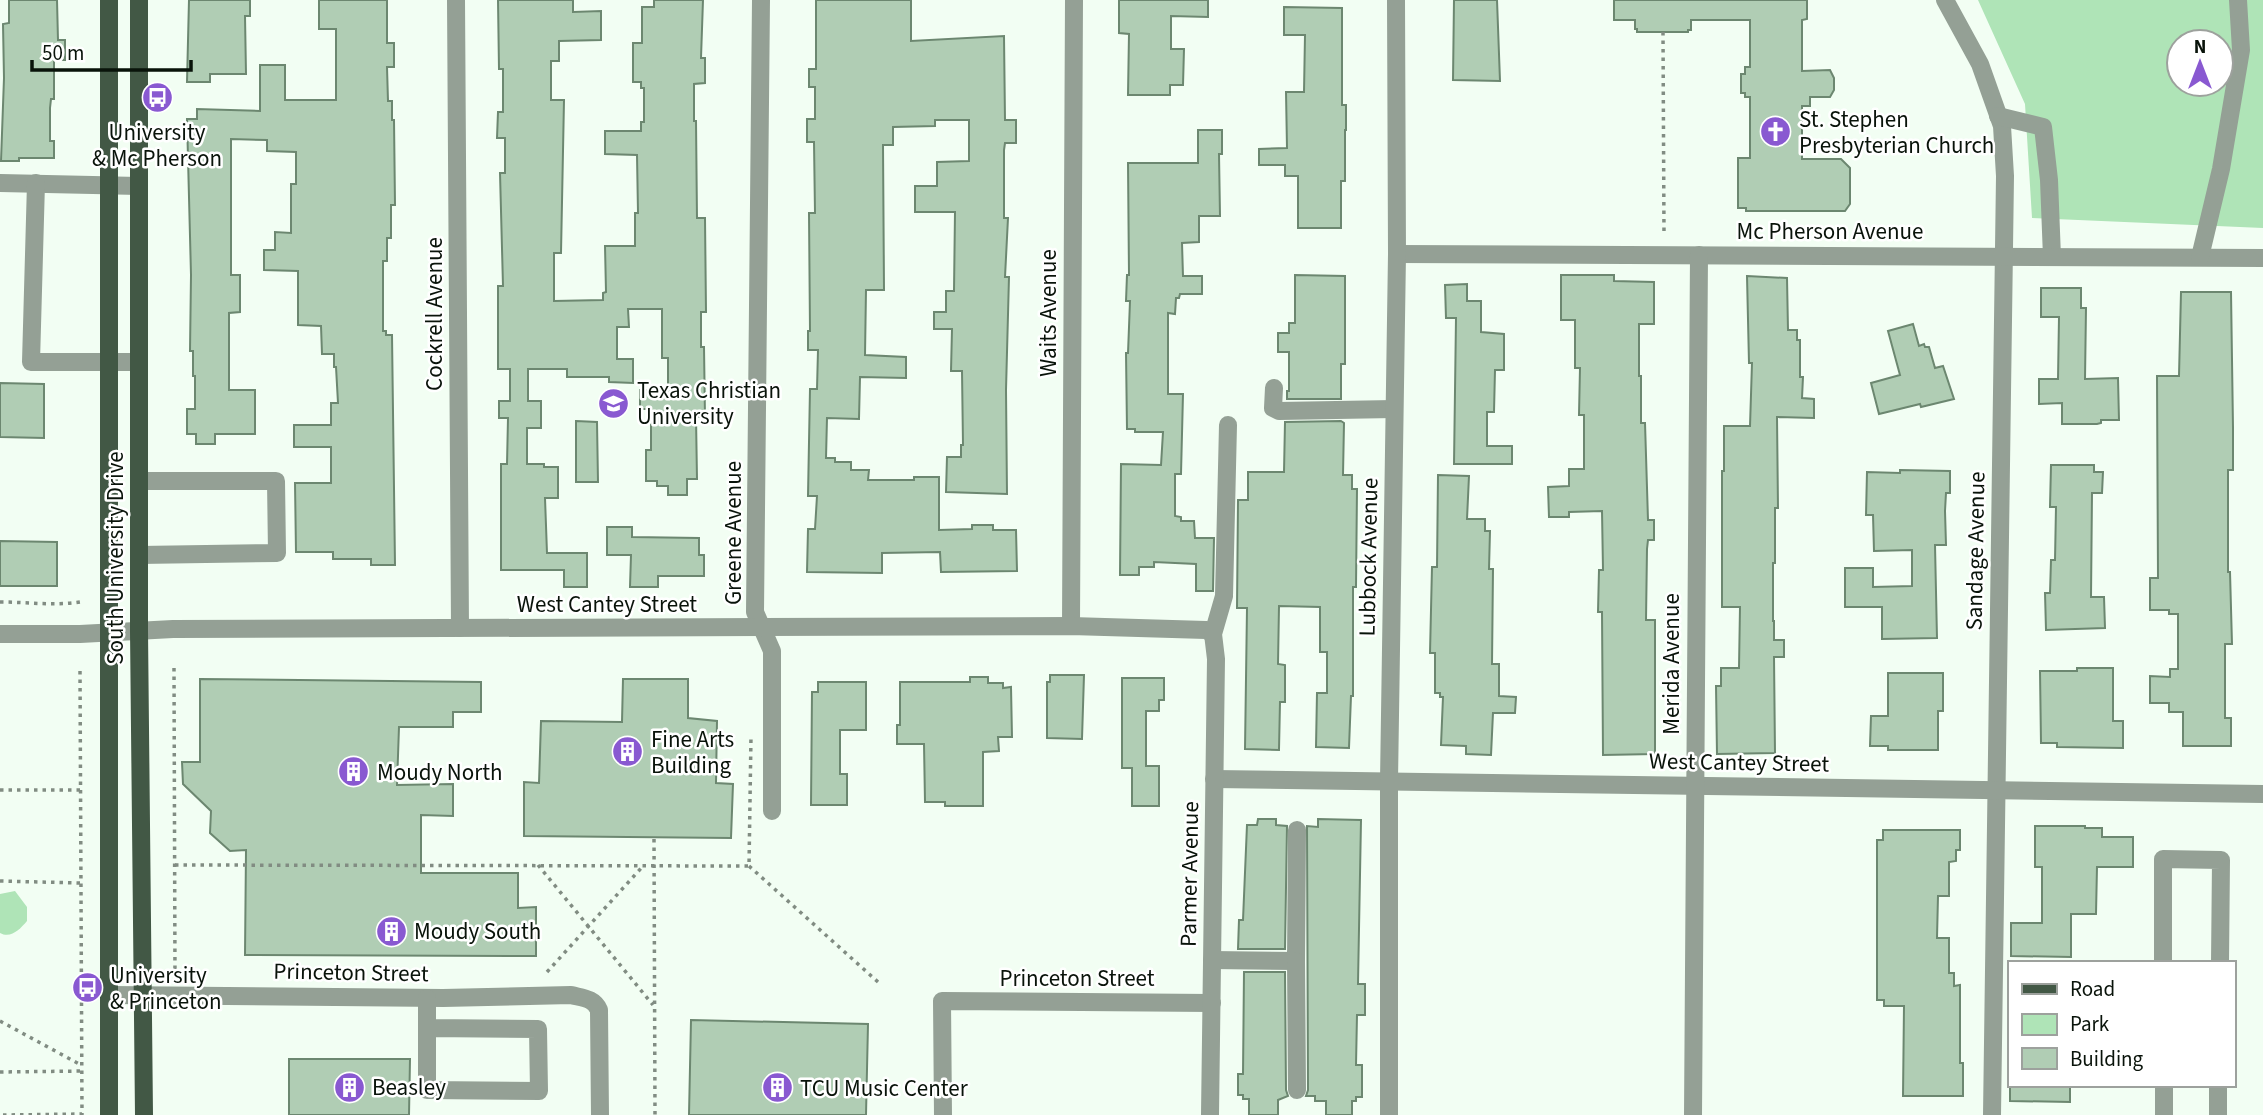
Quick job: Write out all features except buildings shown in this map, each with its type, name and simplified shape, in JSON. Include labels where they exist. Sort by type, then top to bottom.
[{"type":"main road","name":"South University Drive","points":[[109,1115],[110,0]]},
{"type":"main road","name":"South University Drive","points":[[139,0],[139,631],[144,1115]]},
{"type":"street","name":"Cockrell Avenue","points":[[456,0],[460,628]]},
{"type":"street","name":"Greene Avenue","points":[[761,0],[755,612],[772,651],[772,811]]},
{"type":"street","name":"Waits Avenue","points":[[1071,626],[1073,0]]},
{"type":"street","name":"Lubbock Avenue","points":[[1389,1115],[1389,781],[1397,254],[1396,0]]},
{"type":"street","name":"Sandage Avenue","points":[[1945,0],[1980,64],[1998,116],[2004,176],[1992,1115]]},
{"type":"street","points":[[2200,257],[2221,169],[2241,50],[2238,0]]},
{"type":"street","points":[[1998,116],[2043,127],[2049,180],[2052,257]]},
{"type":"street","points":[[0,183],[139,186]]},
{"type":"street","points":[[36,183],[31,362],[139,362]]},
{"type":"street","name":"Mc Pherson Avenue","points":[[1397,254],[2263,258]]},
{"type":"street","name":"Merida Avenue","points":[[1693,1115],[1699,255]]},
{"type":"street","points":[[1274,388],[1273,408],[1279,411],[1394,410]]},
{"type":"street","points":[[1213,634],[1224,596],[1228,425]]},
{"type":"street","points":[[139,481],[276,481],[277,554],[139,555]]},
{"type":"street","name":"West Cantey Street","points":[[0,634],[460,628],[1071,626],[1206,630],[1213,634]]},
{"type":"street","name":"Parmer Avenue","points":[[1210,1115],[1216,659],[1213,634]]},
{"type":"street","name":"West Cantey Street","points":[[1214,779],[2263,794]]},
{"type":"street","points":[[1297,830],[1297,1090]]},
{"type":"street","points":[[2163,961],[2163,859],[2221,860],[2220,961]]},
{"type":"street","points":[[1212,960],[1296,961]]},
{"type":"street","name":"Princeton Street","points":[[109,995],[427,998],[571,995],[591,1000],[597,1004],[599,1010],[600,1115]]},
{"type":"street","points":[[427,998],[427,1028],[427,1090],[539,1091],[538,1029],[427,1028]]},
{"type":"street","name":"Princeton Street","points":[[943,1115],[942,1001],[1212,1003]]},
{"type":"street","points":[[2164,1087],[2164,1115]]},
{"type":"street","points":[[2218,1087],[2218,1115]]},
{"type":"path","points":[[1663,32],[1664,255]]},
{"type":"path","points":[[0,602],[59,605],[80,602]]},
{"type":"path","points":[[174,668],[174,995]]},
{"type":"path","points":[[2,1115],[82,1114],[80,671]]},
{"type":"path","points":[[749,866],[751,728]]},
{"type":"path","points":[[0,790],[81,790]]},
{"type":"path","points":[[654,839],[655,1115]]},
{"type":"path","points":[[175,865],[749,866],[878,982]]},
{"type":"path","points":[[538,865],[654,1007]]},
{"type":"path","points":[[547,972],[644,865]]},
{"type":"path","points":[[0,881],[81,883]]},
{"type":"path","points":[[0,1021],[82,1068]]},
{"type":"path","points":[[0,1072],[82,1068]]},
{"type":"green space","points":[[1978,0],[2263,0],[2263,228],[2032,218],[2025,104]]},
{"type":"green space","points":[[15,891],[27,907],[27,921],[15,932],[4,935],[0,933],[0,894]]},
{"type":"place","name":"University & Mc Pherson","points":[[157,98]]},
{"type":"place","name":"St. Stephen Presbyterian Church","points":[[1776,132]]},
{"type":"place","name":"Texas Christian University","points":[[614,403]]},
{"type":"place","name":"Fine Arts Building","points":[[628,752]]},
{"type":"place","name":"Moudy North","points":[[354,772]]},
{"type":"place","name":"Moudy South","points":[[391,931]]},
{"type":"place","name":"University & Princeton","points":[[87,988]]},
{"type":"place","name":"Beasley","points":[[349,1087]]},
{"type":"place","name":"TCU Music Center","points":[[777,1088]]}]
